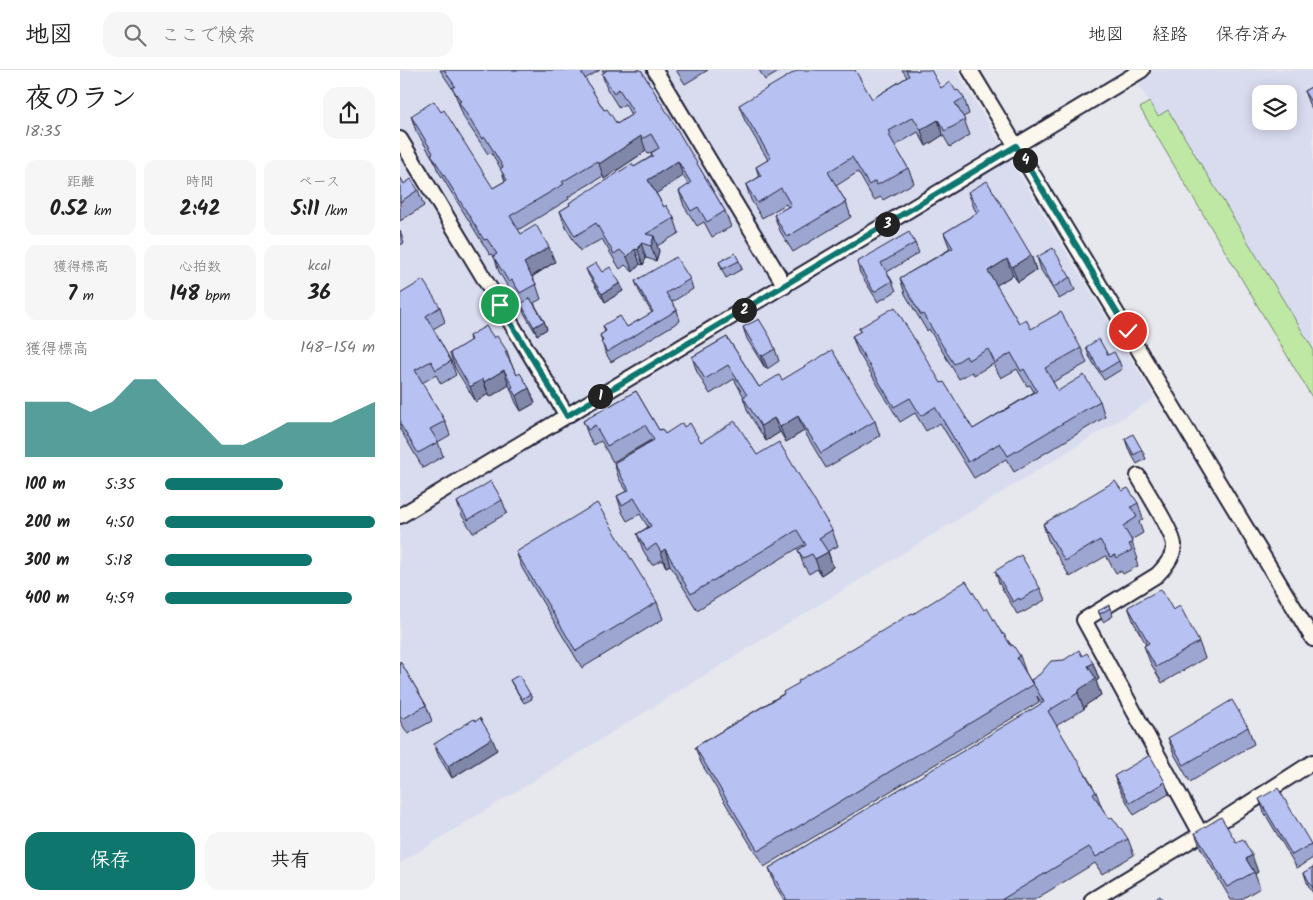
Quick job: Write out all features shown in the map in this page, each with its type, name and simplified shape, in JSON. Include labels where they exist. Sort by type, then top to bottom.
[{"type":"street","points":[[655,70],[785,286]]},
{"type":"street","points":[[970,70],[1313,639]]},
{"type":"street","points":[[400,516],[1142,70]]},
{"type":"street","points":[[400,139],[567,416]]},
{"type":"street","points":[[1138,476],[1174,545],[1171,557],[1166,566],[1157,575],[1084,620],[1201,834]]},
{"type":"street","points":[[1092,900],[1201,834],[1313,762]]},
{"type":"shaded area","points":[[400,70],[956,70],[1155,398],[400,863]]},
{"type":"shaded area","points":[[1130,70],[1313,70],[1313,349],[1169,111],[1158,117]]},
{"type":"green space","points":[[1149,102],[1158,116],[1168,110],[1313,349],[1313,399],[1140,108]]},
{"type":"building","points":[[444,70],[580,70],[604,110],[607,109],[617,124],[634,113],[619,89],[614,93],[602,74],[606,70],[641,70],[725,211],[707,222],[698,207],[691,211],[679,191],[691,183],[678,161],[648,180],[664,207],[666,205],[674,218],[646,234],[654,236],[651,246],[641,243],[638,250],[635,249],[627,257],[620,250],[614,254],[596,223],[575,236],[560,211],[570,205],[569,203],[632,164],[634,167],[653,156],[651,153],[659,148],[651,134],[642,139],[641,136],[599,164],[597,161],[562,182],[564,184],[510,216],[521,234],[536,225],[549,247],[524,263],[536,284],[520,293],[512,280],[509,282],[493,256],[497,254],[487,239],[484,240],[431,154],[433,153],[411,116],[434,101],[441,112],[444,110],[493,188],[507,180],[500,169],[503,167],[485,137],[482,139],[459,102],[461,101],[452,88],[455,86]]},
{"type":"building","points":[[798,70],[855,70],[872,99],[909,76],[906,70],[931,70],[941,88],[950,82],[964,98],[955,103],[965,120],[945,131],[938,120],[921,130],[913,117],[889,131],[891,134],[889,135],[908,168],[877,185],[875,181],[869,185],[852,157],[828,172],[846,202],[787,237],[774,215],[791,205],[781,188],[757,203],[746,185],[761,176],[756,167],[771,158],[739,105]]},
{"type":"building","points":[[1313,86],[1313,105],[1304,91]]},
{"type":"building","points":[[400,177],[404,184],[411,179],[418,190],[400,202]]},
{"type":"building","points":[[987,181],[1031,255],[1012,267],[1007,259],[988,271],[1019,323],[1026,319],[1031,329],[1061,312],[1081,348],[1045,368],[1058,391],[1084,375],[1100,401],[1008,456],[1000,443],[968,462],[935,407],[921,416],[910,398],[894,407],[852,336],[861,331],[859,328],[895,307],[941,383],[944,382],[973,429],[1037,391],[1024,369],[1021,371],[1011,353],[995,363],[988,349],[968,360],[966,356],[954,364],[923,314],[921,315],[900,278],[953,248],[944,233],[980,211],[968,192]]},
{"type":"building","points":[[909,232],[915,243],[881,263],[892,281],[874,292],[857,262]]},
{"type":"building","points":[[1053,248],[1070,277],[1054,287],[1037,257]]},
{"type":"building","points":[[735,253],[739,261],[723,269],[719,262]]},
{"type":"building","points":[[676,257],[690,279],[666,293],[677,310],[607,352],[601,342],[603,341],[600,335],[606,331],[603,326],[620,316],[627,327],[653,312],[635,281]]},
{"type":"building","points":[[596,263],[602,272],[610,267],[620,283],[602,294],[586,269]]},
{"type":"building","points":[[423,280],[440,307],[426,316],[451,361],[436,370],[431,361],[415,370],[445,421],[430,429],[438,442],[418,453],[400,424],[400,294]]},
{"type":"building","points":[[530,298],[544,321],[534,327],[521,304]]},
{"type":"building","points":[[759,319],[775,349],[763,356],[760,356],[743,327]]},
{"type":"building","points":[[486,326],[494,338],[497,336],[507,351],[505,352],[517,375],[520,373],[529,388],[516,396],[504,370],[484,382],[483,379],[470,387],[450,353],[471,340],[469,336]]},
{"type":"building","points":[[727,337],[759,387],[779,375],[782,380],[832,350],[875,421],[821,453],[798,416],[780,427],[774,418],[761,426],[743,397],[747,395],[728,365],[705,379],[692,357]]},
{"type":"building","points":[[1099,339],[1108,355],[1114,352],[1119,361],[1101,372],[1086,347]]},
{"type":"building","points":[[636,391],[659,430],[662,429],[665,434],[682,423],[684,427],[690,423],[701,442],[735,421],[757,455],[779,442],[832,530],[819,538],[828,552],[815,559],[812,554],[803,558],[798,550],[806,545],[797,530],[691,594],[665,549],[661,552],[656,544],[647,550],[637,534],[651,526],[634,498],[622,505],[617,496],[629,490],[614,463],[654,440],[645,425],[607,446],[595,425],[588,430],[583,421]]},
{"type":"building","points":[[1133,434],[1142,450],[1134,455],[1125,439]]},
{"type":"building","points":[[491,481],[502,500],[468,520],[457,502]]},
{"type":"building","points":[[1115,481],[1122,491],[1128,488],[1138,503],[1131,507],[1137,517],[1123,526],[1133,543],[1129,544],[1132,550],[1117,558],[1115,555],[1110,557],[1100,540],[1065,561],[1043,524]]},
{"type":"building","points":[[597,503],[657,602],[576,651],[516,552]]},
{"type":"building","points":[[1021,555],[1040,588],[1013,602],[995,571]]},
{"type":"building","points":[[966,581],[984,610],[987,608],[1002,634],[1004,634],[1011,646],[1013,645],[1020,656],[1017,658],[1033,685],[758,851],[695,747],[784,694],[783,692],[799,683],[798,681]]},
{"type":"building","points":[[1161,589],[1173,610],[1180,606],[1199,642],[1156,667],[1144,646],[1149,643],[1128,607]]},
{"type":"building","points":[[1109,605],[1110,608],[1100,614],[1098,611]]},
{"type":"building","points":[[1079,650],[1082,656],[1087,653],[1093,663],[1088,666],[1096,679],[1080,689],[1078,693],[1048,711],[1096,792],[1093,794],[1109,819],[1112,817],[1128,839],[1096,857],[1089,847],[1001,900],[787,900],[769,868],[1044,702],[1031,680],[1040,674],[1051,661],[1064,660]]},
{"type":"building","points":[[400,661],[426,705],[403,719],[400,715]]},
{"type":"building","points":[[519,675],[530,694],[522,699],[510,680]]},
{"type":"building","points":[[1232,700],[1248,727],[1184,765],[1168,738]]},
{"type":"building","points":[[480,718],[492,738],[448,766],[434,744],[474,719],[476,721]]},
{"type":"building","points":[[1150,755],[1165,782],[1130,803],[1114,776]]},
{"type":"building","points":[[1278,788],[1311,844],[1292,855],[1259,799]]},
{"type":"building","points":[[1221,817],[1236,842],[1243,839],[1252,855],[1246,859],[1254,872],[1227,887],[1195,833]]},
{"type":"building","points":[[1313,867],[1313,888],[1304,873]]},
{"type":"building","points":[[1160,896],[1163,900],[1154,900]]},
{"type":"route","points":[[500,305],[567,416],[1016,146],[1128,331]]}]
